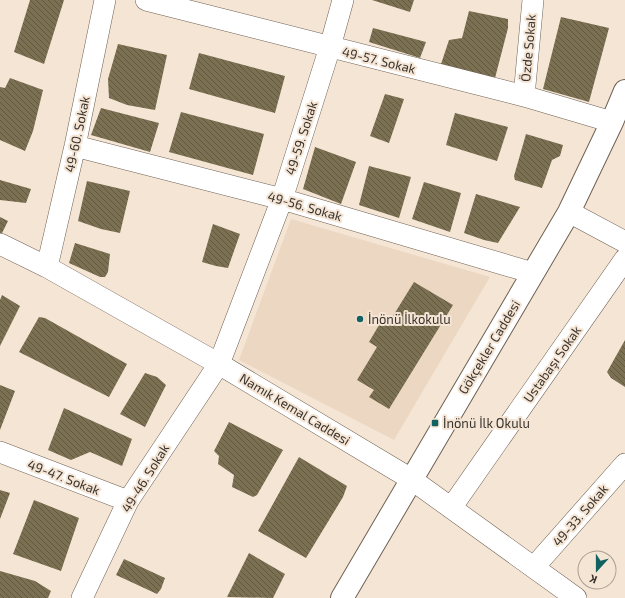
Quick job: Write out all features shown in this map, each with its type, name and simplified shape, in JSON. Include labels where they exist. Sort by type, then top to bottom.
[{"type":"main road","name":"Gökçekler Caddesi","points":[[342,598],[569,212],[612,122],[625,91]]},
{"type":"street","name":"49-60. Sokak","points":[[47,267],[75,146],[105,0]]},
{"type":"street","name":"49-57. Sokak","points":[[146,0],[524,96],[612,122]]},
{"type":"street","name":"49-59. Sokak","points":[[219,364],[282,199],[330,47],[343,0]]},
{"type":"street","name":"Özde Sokak","points":[[524,96],[533,0]]},
{"type":"street","name":"49-56. Sokak","points":[[75,146],[282,199],[533,273]]},
{"type":"street","points":[[569,212],[625,242]]},
{"type":"street","name":"Namık Kemal Caddesi","points":[[0,244],[47,267],[219,364],[411,479],[576,598]]},
{"type":"street","name":"Ustabaşı Sokak","points":[[451,508],[625,259]]},
{"type":"street","name":"49-46. Sokak","points":[[82,598],[128,501],[219,364]]},
{"type":"street","name":"49-47. Sokak","points":[[0,452],[128,501]]},
{"type":"street","name":"49-33. Sokak","points":[[534,567],[625,464]]},
{"type":"shaded area","name":"İnönü İlkokulu","points":[[291,219],[490,277],[394,440],[239,360]]},
{"type":"building","points":[[30,0],[64,0],[44,64],[14,52]]},
{"type":"building","points":[[372,0],[414,0],[410,12]]},
{"type":"building","points":[[469,11],[508,19],[508,28],[495,78],[463,73],[441,64],[449,40],[462,38]]},
{"type":"building","points":[[561,17],[609,28],[589,102],[543,89]]},
{"type":"building","points":[[373,28],[426,42],[420,58],[369,42]]},
{"type":"building","points":[[118,44],[167,55],[155,110],[127,105],[109,98],[108,79]]},
{"type":"building","points":[[199,53],[285,76],[275,113],[189,89]]},
{"type":"building","points":[[10,78],[43,90],[33,131],[25,151],[0,140],[0,87],[5,88]]},
{"type":"building","points":[[385,94],[404,99],[389,143],[370,136]]},
{"type":"building","points":[[101,108],[159,123],[150,152],[91,135]]},
{"type":"building","points":[[181,112],[264,134],[253,175],[169,152]]},
{"type":"building","points":[[455,113],[508,127],[497,161],[446,145]]},
{"type":"building","points":[[526,134],[563,145],[560,156],[552,160],[542,188],[515,180],[514,176]]},
{"type":"building","points":[[315,147],[356,162],[341,204],[303,189]]},
{"type":"building","points":[[369,166],[411,177],[399,218],[359,205]]},
{"type":"building","points":[[0,180],[31,189],[26,203],[0,200]]},
{"type":"building","points":[[87,181],[130,191],[120,233],[101,229],[78,221]]},
{"type":"building","points":[[424,182],[461,193],[450,232],[412,219]]},
{"type":"building","points":[[476,194],[520,207],[498,243],[464,233]]},
{"type":"building","points":[[0,217],[8,221],[1,235],[0,234]]},
{"type":"building","points":[[213,224],[240,234],[228,268],[202,262]]},
{"type":"building","points":[[75,243],[110,254],[108,272],[105,277],[100,277],[69,263]]},
{"type":"building","name":"İnönü İlkokulu","points":[[414,282],[453,305],[389,409],[369,397],[374,390],[357,380],[377,347],[369,342],[382,320],[388,324]]},
{"type":"building","points":[[2,295],[20,306],[0,346],[0,300]]},
{"type":"building","points":[[39,317],[45,318],[127,364],[109,397],[19,352]]},
{"type":"building","points":[[625,340],[625,387],[611,378],[607,372]]},
{"type":"building","points":[[145,373],[157,377],[166,385],[145,427],[120,414]]},
{"type":"building","points":[[0,385],[15,391],[0,430]]},
{"type":"building","points":[[64,408],[132,439],[122,466],[90,452],[71,460],[48,450]]},
{"type":"building","points":[[229,422],[283,450],[257,495],[253,497],[232,487],[234,475],[218,464],[219,456],[214,451]]},
{"type":"building","points":[[299,457],[347,486],[343,497],[306,558],[258,531]]},
{"type":"building","points":[[0,490],[10,493],[0,519]]},
{"type":"building","points":[[34,500],[79,518],[61,571],[13,554]]},
{"type":"building","points":[[249,553],[285,574],[273,598],[227,597]]},
{"type":"building","points":[[124,559],[165,578],[161,589],[157,594],[116,575]]},
{"type":"building","points":[[0,571],[35,581],[51,591],[48,598],[0,598]]},
{"type":"place","name":"İnönü İlkokulu","points":[[360,319]]},
{"type":"place","name":"İnönü İlk Okulu","points":[[435,423]]}]
